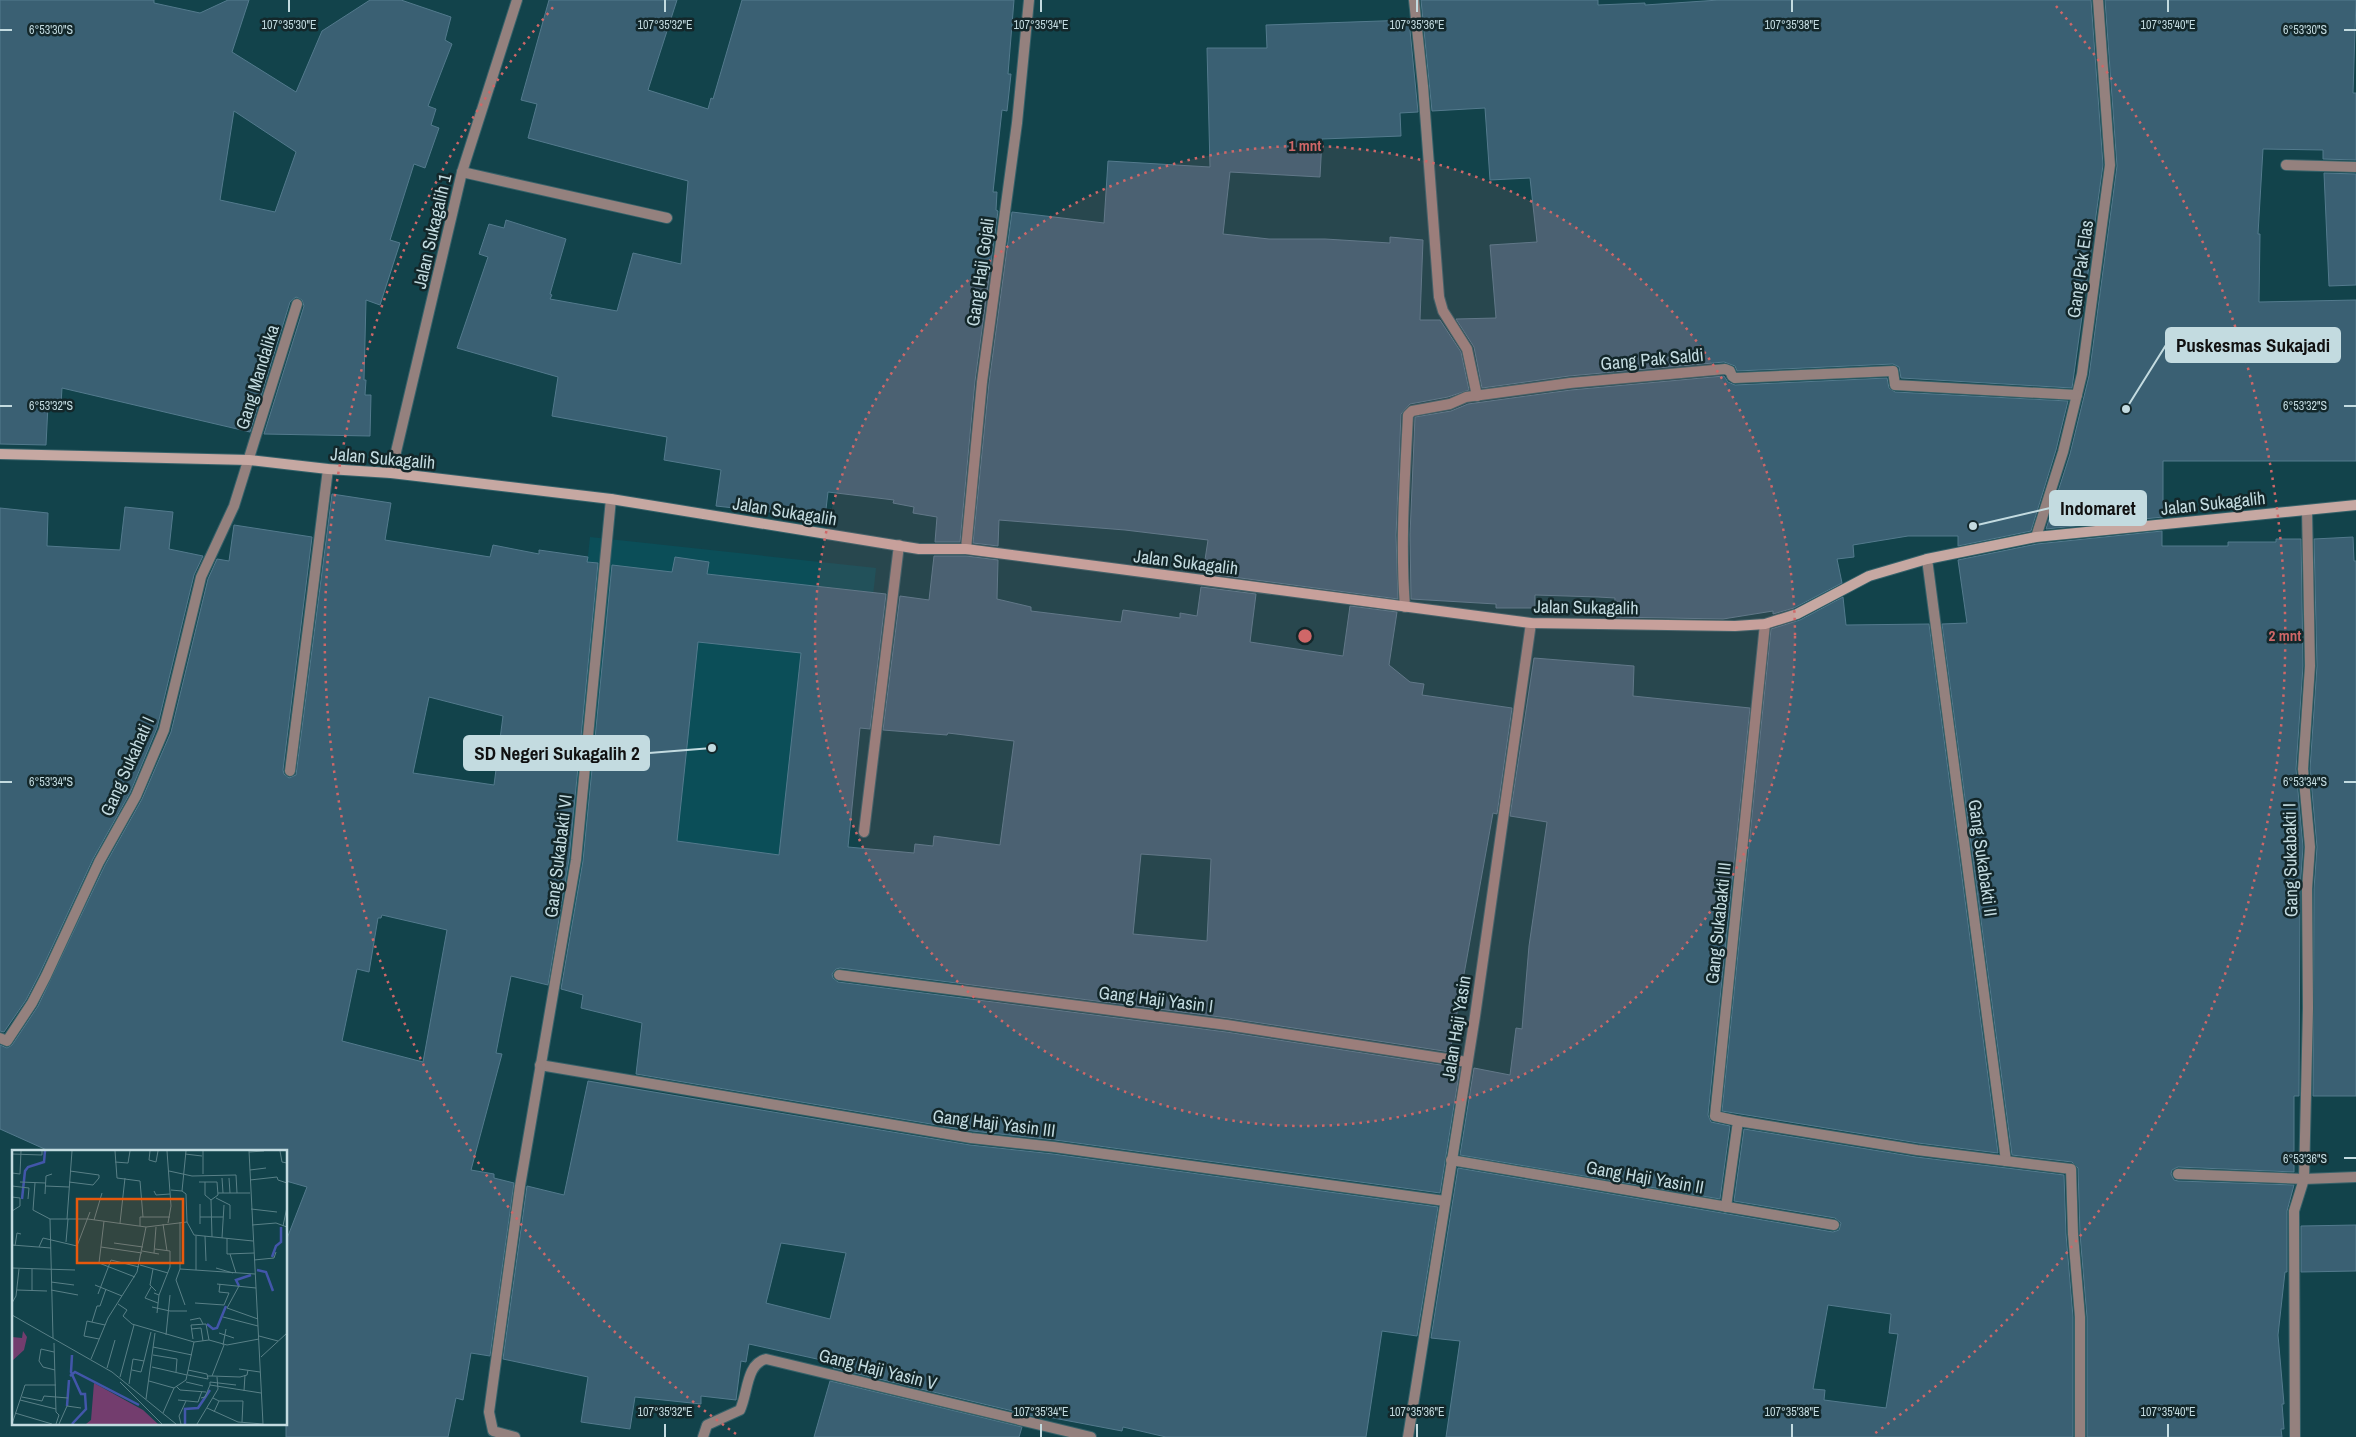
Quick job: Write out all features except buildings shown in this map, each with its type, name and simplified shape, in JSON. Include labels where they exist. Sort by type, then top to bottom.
[{"type":"street","name":"Jalan Sukagalih 1","points":[[391,474],[462,172],[516,0]]},
{"type":"street","name":"Gang Haji Gojali","points":[[966,549],[978,416],[1017,124],[1029,0]]},
{"type":"street","points":[[1414,0],[1423,86],[1439,298],[1443,311],[1467,349],[1477,396]]},
{"type":"street","name":"Gang Pak Elas","points":[[2036,537],[2063,452],[2082,374],[2110,165],[2098,0]]},
{"type":"street","points":[[2286,165],[2356,167]]},
{"type":"street","points":[[462,172],[667,218]]},
{"type":"street","name":"Gang Mandalika","points":[[249,460],[297,304]]},
{"type":"street","name":"Gang Pak Saldi","points":[[1405,607],[1403,582],[1404,496],[1408,415],[1412,410],[1450,404],[1477,396],[1570,383],[1725,368],[1735,378],[1893,371],[1895,385],[2077,395]]},
{"type":"street","name":"Jalan Sukagalih","points":[[0,454],[249,460],[391,474],[610,499],[919,549],[966,549],[1531,623],[1735,626],[1766,624],[1797,614],[1869,576],[1927,560],[2036,537],[2356,505]]},
{"type":"street","name":"Gang Sukahati I","points":[[4,1040],[46,976],[99,862],[136,796],[164,730],[201,577],[224,533],[249,460]]},
{"type":"street","points":[[290,771],[328,469]]},
{"type":"street","name":"Gang Sukabakti VI","points":[[515,1437],[494,1432],[489,1412],[520,1186],[540,1065],[564,940],[576,860],[610,499]]},
{"type":"street","name":"Gang Sukabakti I","points":[[2295,1437],[2294,1211],[2304,1179],[2308,1008],[2307,889],[2310,847],[2303,769],[2310,666],[2307,510]]},
{"type":"street","points":[[864,832],[899,545]]},
{"type":"street","name":"Gang Sukabakti II","points":[[1927,560],[2006,1161]]},
{"type":"street","name":"Jalan Haji Yasin","points":[[1408,1437],[1467,1062],[1531,623]]},
{"type":"street","name":"Gang Sukabakti III","points":[[1738,1121],[1715,1116],[1766,624]]},
{"type":"street","name":"Gang Haji Yasin I","points":[[839,975],[1217,1023],[1467,1062]]},
{"type":"street","name":"Gang Haji Yasin III","points":[[540,1065],[971,1138],[1054,1147],[1445,1201]]},
{"type":"street","points":[[1726,1207],[1738,1121],[1917,1150],[2071,1169],[2073,1234],[2080,1317],[2080,1437]]},
{"type":"street","name":"Gang Haji Yasin II","points":[[1451,1160],[1834,1225]]},
{"type":"street","points":[[2178,1174],[2304,1179],[2356,1177]]},
{"type":"street","name":"Gang Haji Yasin V","points":[[703,1437],[707,1425],[740,1410],[753,1368],[758,1361],[766,1359],[1091,1437]]},
{"type":"shaded area","points":[[590,537],[876,568],[834,958],[548,928]]},
{"type":"place","name":"Puskesmas Sukajadi","points":[[2126,409]]},
{"type":"place","name":"Indomaret","points":[[1973,526]]},
{"type":"place","name":"SD Negeri Sukagalih 2","points":[[712,748]]}]
